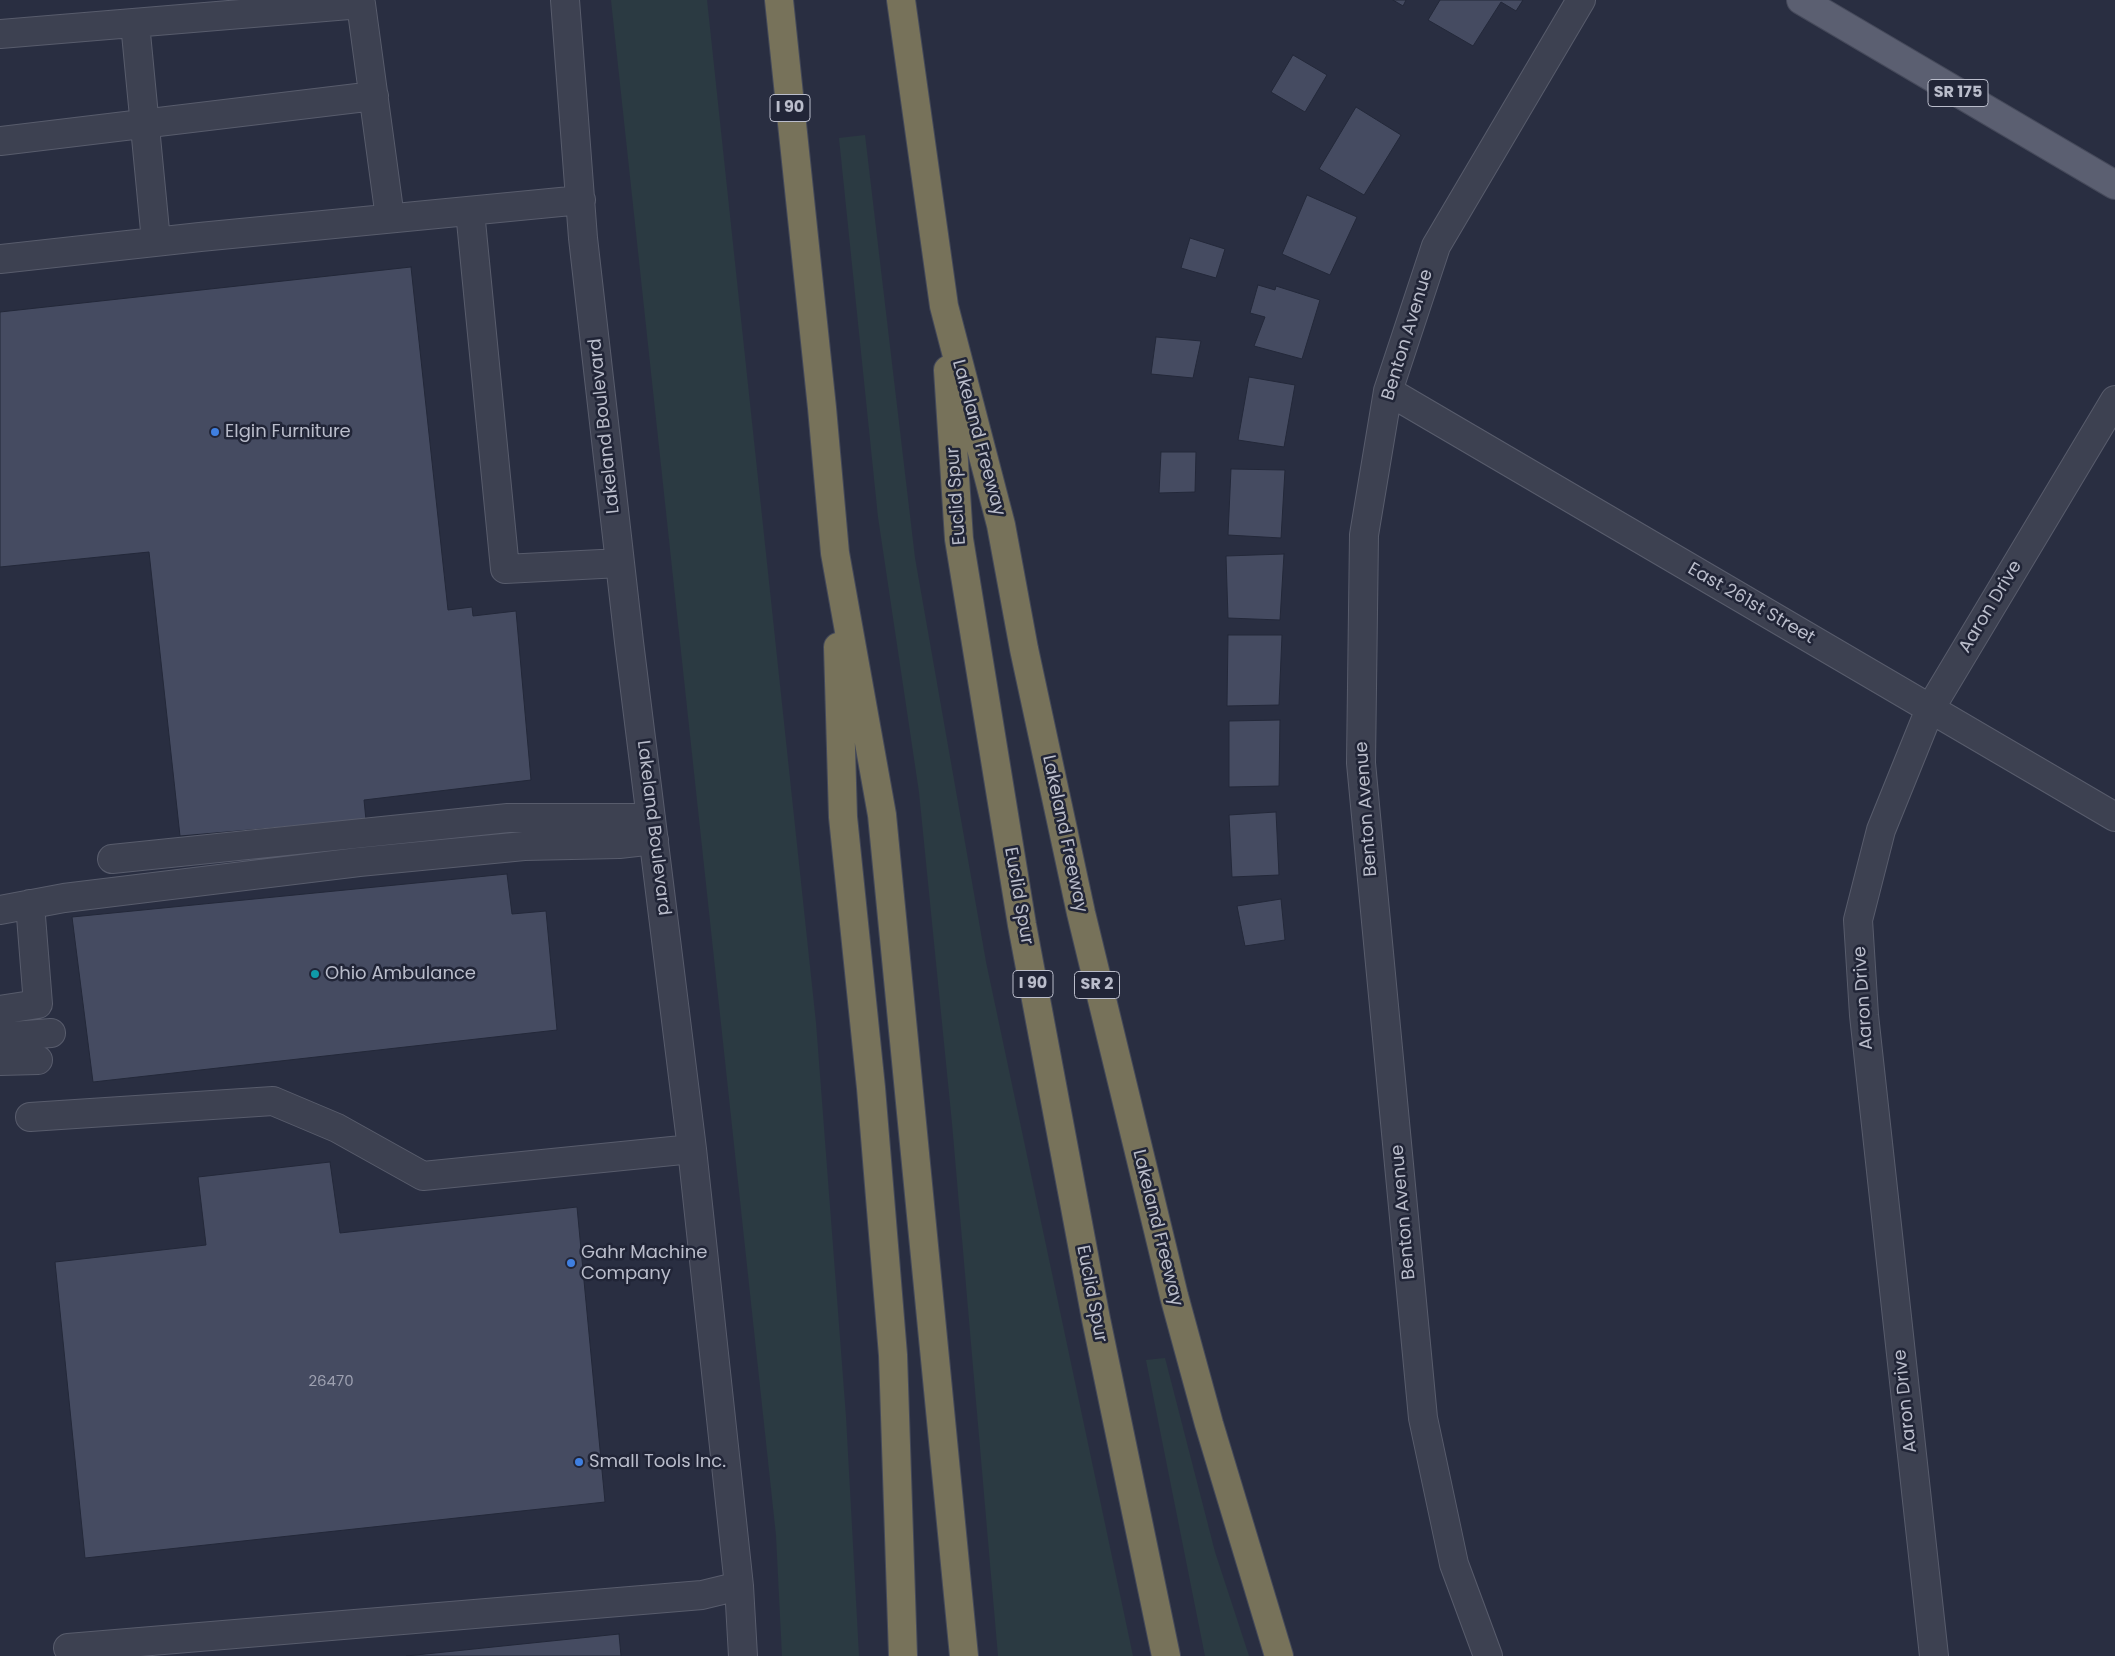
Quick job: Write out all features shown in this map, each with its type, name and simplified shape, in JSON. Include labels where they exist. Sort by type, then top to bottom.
[{"type":"highway","name":"I 90","points":[[779,0],[822,408],[835,553],[843,817],[871,1088],[890,1316],[903,1656]]},
{"type":"highway","name":"Lakeland Freeway","points":[[901,0],[944,306],[1001,525],[1052,781],[1141,1169],[1209,1424],[1279,1656]]},
{"type":"highway","name":"Euclid Spur","points":[[944,306],[959,539],[977,659],[1022,925],[1074,1208],[1166,1656]]},
{"type":"highway","points":[[835,553],[882,815],[964,1656]]},
{"type":"main road","name":"SR 175","points":[[1801,0],[2115,185]]},
{"type":"street","name":"Lakeland Boulevard","points":[[565,0],[581,200],[620,563],[692,1149],[739,1586],[743,1656]]},
{"type":"street","name":"Benton Avenue","points":[[1488,1656],[1454,1564],[1423,1418],[1361,763],[1364,535],[1388,391],[1436,246],[1581,0]]},
{"type":"street","points":[[0,34],[361,4],[390,218]]},
{"type":"street","points":[[135,23],[156,242]]},
{"type":"street","points":[[0,141],[374,96]]},
{"type":"street","points":[[0,259],[581,200]]},
{"type":"street","points":[[470,210],[505,569],[620,563]]},
{"type":"street","name":"East 261st Street","points":[[1388,391],[2115,817]]},
{"type":"street","name":"Aaron Drive","points":[[1934,1656],[1864,1015],[1858,920],[1881,830],[1930,709],[2115,400]]},
{"type":"street","points":[[112,859],[508,818],[653,829]]},
{"type":"street","points":[[0,910],[64,898],[359,862],[524,846],[619,844],[653,829]]},
{"type":"street","points":[[0,1010],[38,1004],[30,904]]},
{"type":"street","points":[[0,1037],[51,1033]]},
{"type":"street","points":[[0,1062],[38,1060]]},
{"type":"street","points":[[30,1117],[273,1101],[337,1128],[423,1176],[692,1149]]},
{"type":"street","points":[[68,1648],[702,1595],[739,1586]]},
{"type":"shaded area","points":[[611,0],[707,0],[816,1023],[846,1417],[859,1656],[782,1656],[776,1535]]},
{"type":"shaded area","points":[[865,135],[915,558],[986,962],[1133,1656],[998,1656],[952,1123],[919,792],[878,517],[839,138]]},
{"type":"shaded area","points":[[1165,1358],[1215,1552],[1249,1656],[1205,1656],[1146,1360]]},
{"type":"building","points":[[1393,0],[1406,0],[1403,6]]},
{"type":"building","points":[[1440,0],[1523,0],[1516,11],[1501,2],[1473,46],[1428,20]]},
{"type":"building","points":[[1293,55],[1327,75],[1305,112],[1271,92]]},
{"type":"building","points":[[1356,107],[1401,135],[1364,195],[1319,169]]},
{"type":"building","points":[[1307,195],[1357,217],[1330,275],[1282,254]]},
{"type":"building","points":[[1190,238],[1225,249],[1216,278],[1181,268]]},
{"type":"building","name":"Elgin Furniture","points":[[411,267],[448,610],[472,607],[473,616],[516,611],[531,780],[364,800],[366,820],[180,836],[149,552],[0,567],[0,312]]},
{"type":"building","points":[[1258,285],[1275,290],[1276,286],[1320,300],[1302,359],[1254,346],[1265,317],[1250,313]]},
{"type":"building","points":[[1156,337],[1201,341],[1193,378],[1151,374]]},
{"type":"building","points":[[1249,377],[1295,385],[1284,447],[1238,440]]},
{"type":"building","points":[[1161,452],[1196,452],[1195,492],[1159,493]]},
{"type":"building","points":[[1231,469],[1285,470],[1281,538],[1228,535]]},
{"type":"building","points":[[1284,554],[1280,620],[1228,618],[1226,556]]},
{"type":"building","points":[[1228,635],[1282,635],[1279,705],[1227,706]]},
{"type":"building","points":[[1280,720],[1279,786],[1229,787],[1229,721]]},
{"type":"building","points":[[1276,812],[1279,875],[1232,877],[1229,815]]},
{"type":"building","name":"Ohio Ambulance","points":[[507,874],[512,914],[546,911],[557,1030],[93,1082],[72,917]]},
{"type":"building","points":[[1281,899],[1285,940],[1245,946],[1237,906]]},
{"type":"building","points":[[330,1162],[340,1233],[577,1207],[605,1502],[85,1558],[55,1262],[206,1245],[198,1177]]},
{"type":"building","points":[[619,1634],[621,1656],[406,1656]]},
{"type":"place","name":"Elgin Furniture","points":[[215,432]]},
{"type":"place","name":"Ohio Ambulance","points":[[315,974]]},
{"type":"place","name":"Gahr Machine Company","points":[[571,1263]]},
{"type":"place","name":"Small Tools Inc.","points":[[579,1462]]}]
